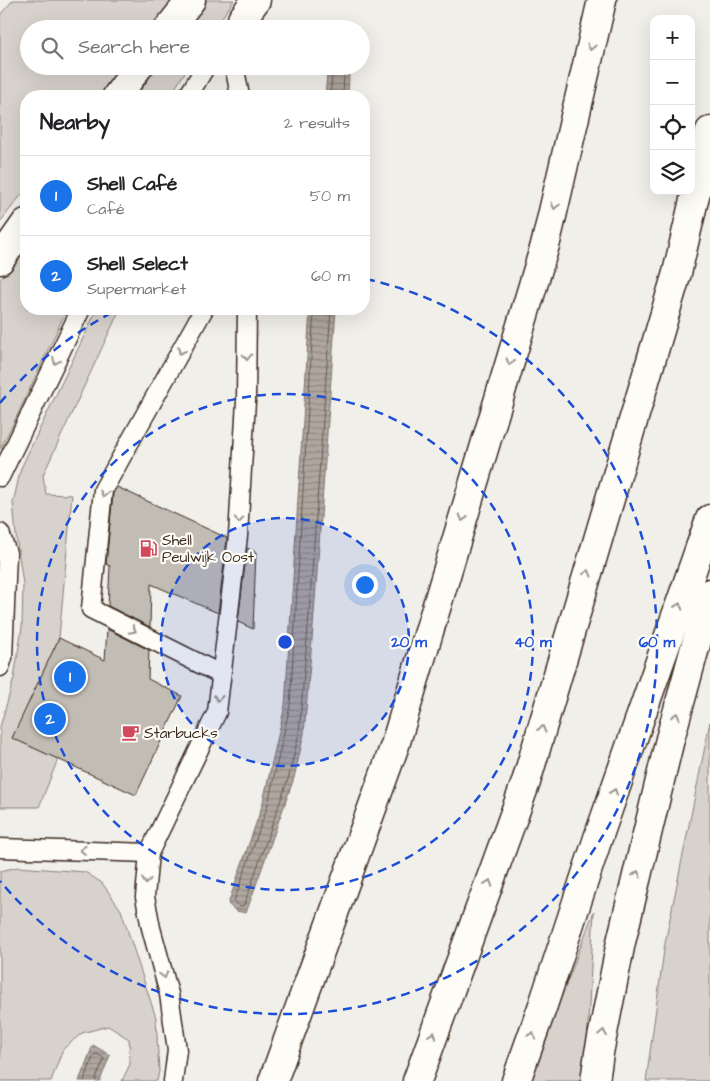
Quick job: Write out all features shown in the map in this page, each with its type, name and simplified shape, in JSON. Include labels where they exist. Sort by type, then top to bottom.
[{"type":"highway","points":[[175,20],[191,0]]},
{"type":"highway","points":[[273,1081],[394,745],[546,242],[602,0]]},
{"type":"highway","points":[[121,90],[132,75]]},
{"type":"highway","points":[[417,1081],[526,782],[677,272],[710,132]]},
{"type":"highway","points":[[0,260],[20,232]]},
{"type":"highway","points":[[516,1081],[598,838],[710,519]]},
{"type":"highway","points":[[595,1081],[621,942],[670,739],[710,593]]},
{"type":"lane","points":[[192,90],[201,75]]},
{"type":"lane","points":[[236,75],[239,90]]},
{"type":"lane","points":[[0,477],[78,315]]},
{"type":"lane","points":[[201,315],[103,490],[91,609],[220,674]]},
{"type":"lane","points":[[173,1081],[177,1050],[169,994],[151,928],[145,896],[150,853],[216,712],[238,536],[246,401],[247,315]]},
{"type":"lane","points":[[0,533],[7,553],[3,658],[0,667]]},
{"type":"lane","points":[[0,848],[150,853]]},
{"type":"shaded area","points":[[13,0],[174,0],[158,20],[20,20],[20,75],[115,75],[104,90],[20,90],[20,197],[0,222],[0,15]]},
{"type":"shaded area","points":[[206,0],[234,0],[220,20],[192,20]]},
{"type":"shaded area","points":[[151,75],[183,75],[174,90],[140,90]]},
{"type":"shaded area","points":[[20,253],[20,315],[64,315],[0,449],[0,280]]},
{"type":"shaded area","points":[[94,315],[117,315],[43,475],[46,494],[72,495],[59,638],[13,738],[58,759],[39,807],[0,807],[0,727],[14,678],[22,627],[23,584],[13,503],[21,468]]},
{"type":"shaded area","points":[[710,722],[710,1081],[646,1081],[665,943]]},
{"type":"shaded area","points":[[18,867],[85,872],[102,883],[121,910],[156,1018],[159,1071],[157,1081],[122,1081],[130,1064],[129,1039],[108,1026],[82,1033],[63,1049],[51,1081],[0,1081],[0,871]]},
{"type":"shaded area","points":[[594,911],[586,1061],[583,1081],[530,1081]]},
{"type":"water","points":[[327,75],[349,75],[348,90],[326,90]]},
{"type":"water","points":[[310,315],[336,315],[304,734],[294,778],[246,913],[236,911],[228,904],[262,806],[285,705]]},
{"type":"water","points":[[93,1045],[110,1055],[100,1081],[79,1081]]},
{"type":"building","points":[[117,487],[227,538],[218,613],[151,584],[150,627],[108,606],[110,566],[106,564],[113,493]]},
{"type":"building","points":[[247,548],[256,552],[253,629],[238,622]]},
{"type":"building","points":[[107,629],[149,650],[148,679],[182,696],[136,795],[12,738],[59,638],[105,660]]},
{"type":"place","name":"Shell Peulwijk Oost","points":[[148,549]]},
{"type":"place","name":"Shell Café","points":[[70,677]]},
{"type":"place","name":"Shell Select","points":[[50,719]]},
{"type":"place","name":"Starbucks","points":[[130,733]]}]
